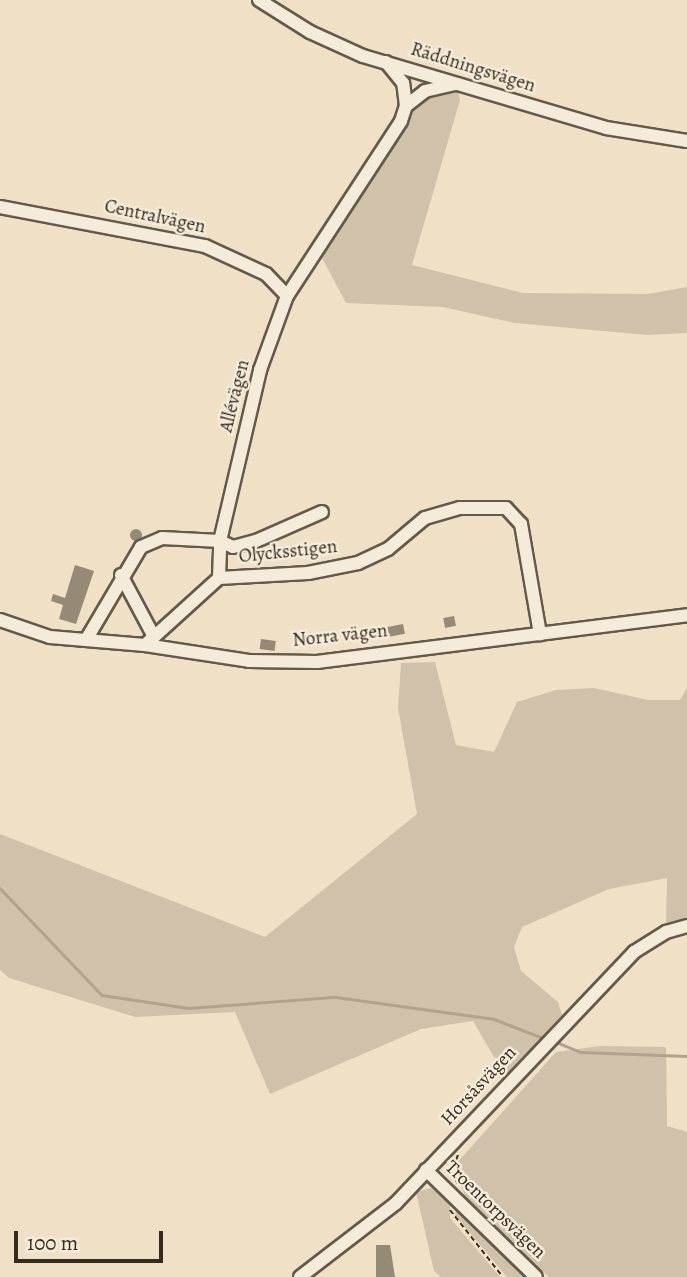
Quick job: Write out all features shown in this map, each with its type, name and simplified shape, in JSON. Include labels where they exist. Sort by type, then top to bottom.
[{"type":"street","name":"Räddningsvägen","points":[[259,0],[310,32],[386,62],[606,128],[687,141]]},
{"type":"street","points":[[386,62],[403,83],[406,106]]},
{"type":"street","points":[[406,106],[425,91],[455,84]]},
{"type":"street","name":"Allévägen","points":[[219,578],[220,541],[260,370],[287,296],[401,121],[406,106]]},
{"type":"street","name":"Centralvägen","points":[[0,207],[205,246],[266,274],[287,296]]},
{"type":"street","name":"Olycksstigen","points":[[219,578],[308,573],[358,563],[388,549],[425,518],[460,508],[506,508],[520,524],[540,634]]},
{"type":"street","points":[[86,640],[107,611],[121,575],[152,540],[220,541],[233,547],[256,541],[322,512]]},
{"type":"street","points":[[121,575],[149,640],[219,578]]},
{"type":"street","name":"Norra vägen","points":[[0,620],[50,637],[149,640],[249,661],[317,662],[687,615]]},
{"type":"street","name":"Horsåsvägen","points":[[300,1277],[367,1229],[634,952],[666,932],[687,926]]},
{"type":"street","name":"Troentorpsvägen","points":[[426,1170],[536,1277]]},
{"type":"path","points":[[458,1154],[451,1172],[461,1189],[450,1213],[503,1277]]},
{"type":"shaded area","points":[[458,90],[460,100],[412,265],[523,293],[647,294],[687,287],[687,333],[647,335],[515,323],[443,307],[346,303],[322,258],[409,114],[435,94]]},
{"type":"shaded area","points":[[435,662],[456,745],[494,752],[517,702],[556,690],[594,688],[648,700],[680,700],[687,688],[687,919],[666,925],[667,878],[609,889],[522,927],[514,947],[521,971],[558,1002],[562,1015],[505,1076],[473,1021],[421,1029],[270,1094],[235,1012],[135,1017],[9,978],[0,970],[0,834],[265,937],[417,814],[398,708],[401,663]]},
{"type":"shaded area","points":[[600,1046],[666,1047],[667,1126],[687,1132],[687,1277],[549,1277],[465,1196],[455,1173],[455,1165],[556,1052]]},
{"type":"shaded area","points":[[431,1188],[450,1203],[450,1218],[500,1277],[441,1277],[434,1271],[416,1192]]},
{"type":"shaded area","points":[[457,1208],[530,1277],[507,1277],[455,1215]]},
{"type":"building","points":[[131,530],[141,530],[141,540],[131,540]]},
{"type":"building","points":[[75,565],[94,571],[76,624],[59,619],[63,605],[51,601],[53,594],[65,598]]},
{"type":"building","points":[[454,616],[456,626],[445,628],[443,618]]},
{"type":"building","points":[[403,624],[405,634],[388,637],[386,627]]},
{"type":"building","points":[[261,639],[276,641],[274,651],[260,649]]},
{"type":"building","points":[[376,1245],[390,1245],[395,1277],[376,1277]]},
{"type":"waterway","points":[[0,888],[102,995],[188,1008],[336,997],[494,1019],[546,1039]]},
{"type":"waterway","points":[[556,1042],[581,1052],[687,1056]]}]
